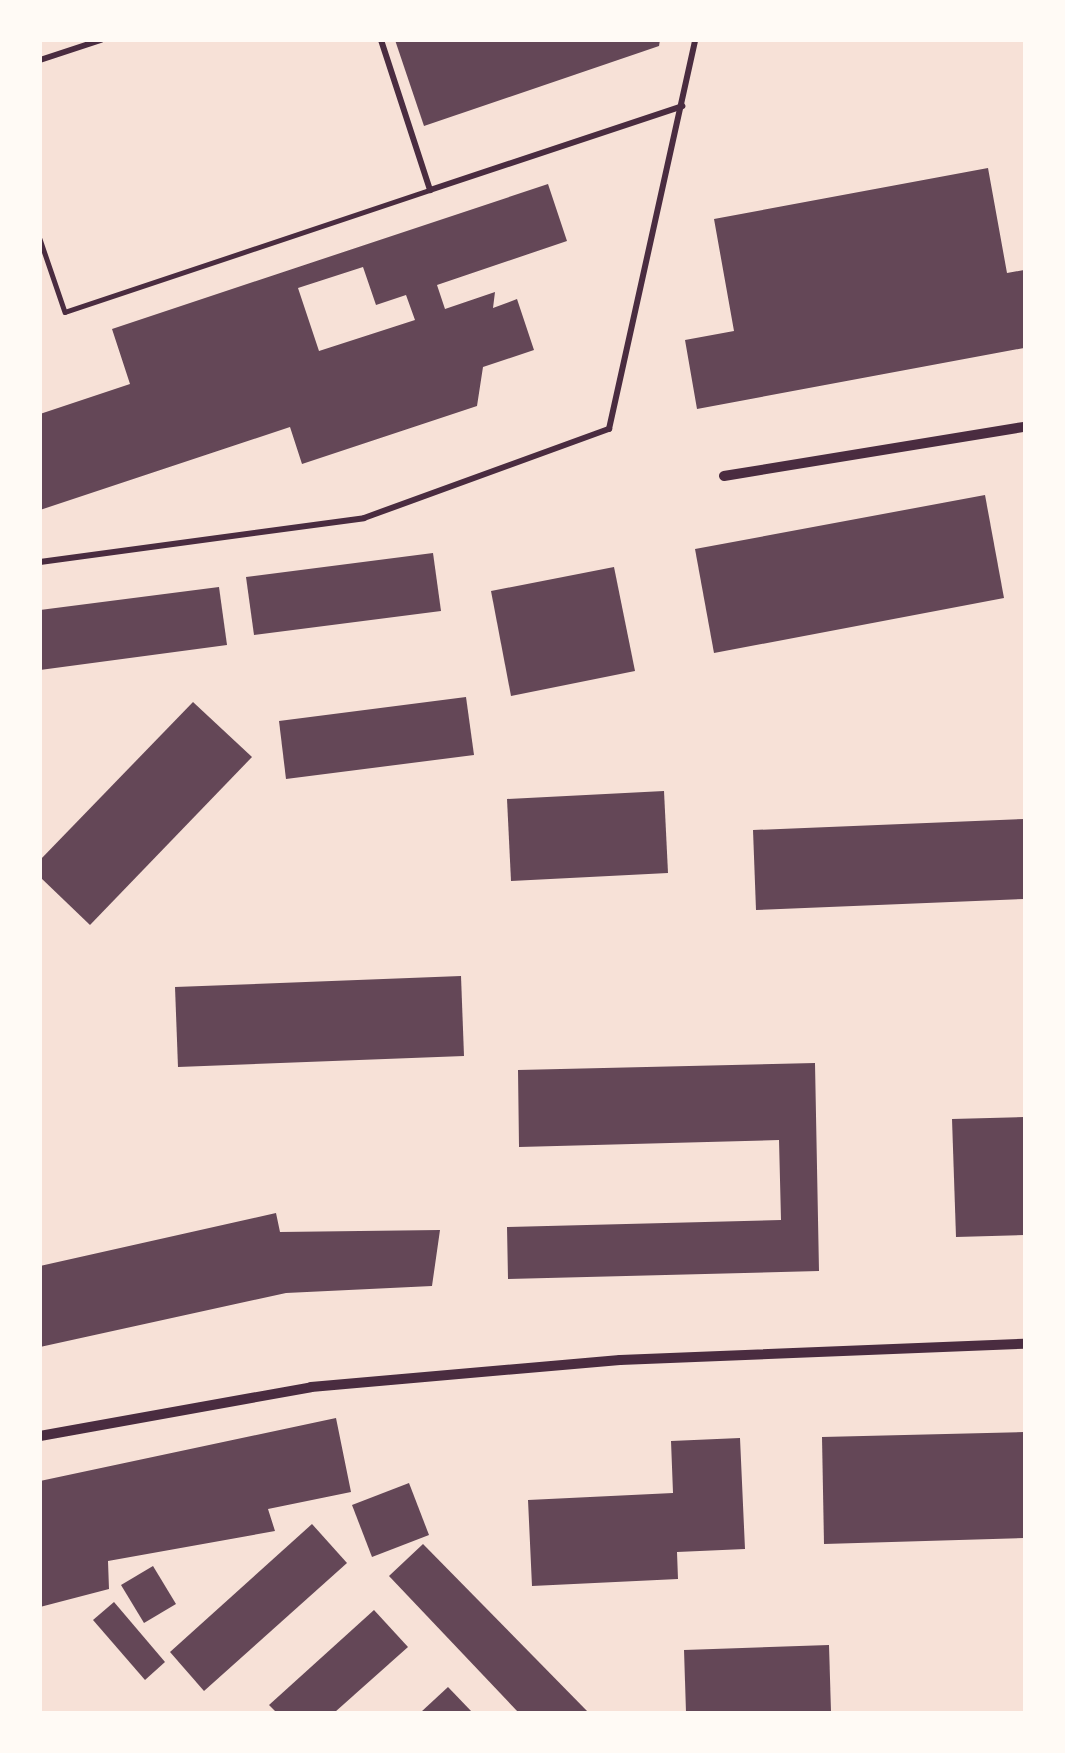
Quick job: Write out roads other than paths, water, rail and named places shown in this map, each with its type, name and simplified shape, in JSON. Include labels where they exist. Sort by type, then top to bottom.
[{"type":"street","points":[[40,60],[101,40]]},
{"type":"street","points":[[381,40],[430,190],[682,106]]},
{"type":"street","points":[[40,562],[364,518],[609,429],[695,40]]},
{"type":"street","points":[[724,476],[1024,427]]},
{"type":"street","points":[[40,1436],[310,1388],[620,1360],[1024,1344]]},
{"type":"lane","points":[[40,239],[65,312],[430,190]]}]
